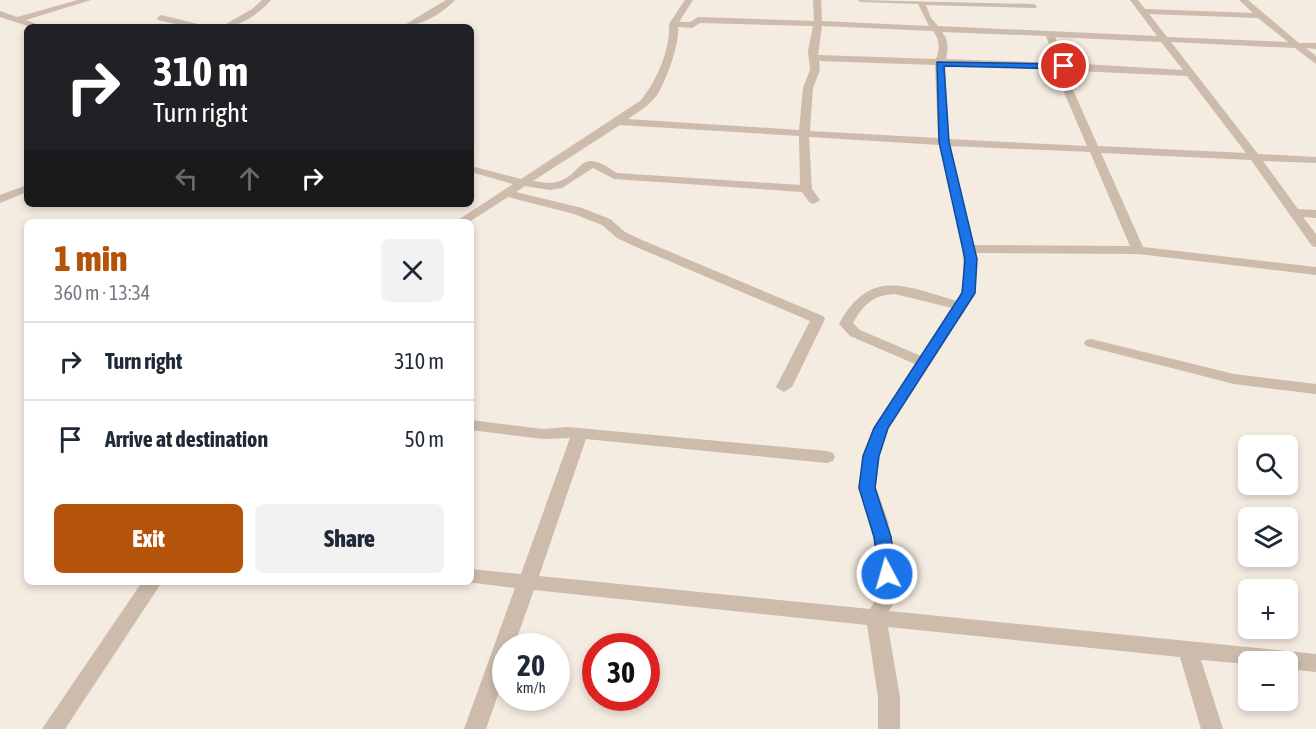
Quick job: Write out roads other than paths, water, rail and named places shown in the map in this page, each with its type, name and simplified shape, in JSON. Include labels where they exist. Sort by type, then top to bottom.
[{"type":"street","points":[[19,19],[87,0]]},
{"type":"street","points":[[231,24],[255,11],[267,0]]},
{"type":"street","points":[[411,24],[443,7],[451,0]]},
{"type":"street","points":[[466,219],[618,122],[653,93],[667,60],[674,32],[673,24],[689,0]]},
{"type":"street","points":[[814,200],[806,189],[804,134],[808,88],[815,70],[817,0]]},
{"type":"street","points":[[861,0],[1033,6],[1030,0]]},
{"type":"street","points":[[1134,0],[1254,156],[1316,243]]},
{"type":"street","points":[[1243,0],[1316,61]]},
{"type":"street","points":[[889,729],[889,697],[876,617],[888,596],[886,553],[879,521],[867,488],[871,456],[881,428],[969,293],[971,276],[969,249],[944,142],[940,63],[944,49],[942,37],[927,18],[920,1]]},
{"type":"street","points":[[1142,11],[1262,18],[1286,22]]},
{"type":"street","points":[[0,14],[32,24]]},
{"type":"street","points":[[161,18],[186,24]]},
{"type":"street","points":[[673,24],[692,25],[698,20],[818,24],[1316,46]]},
{"type":"street","points":[[1050,34],[1060,63],[1064,66]]},
{"type":"street","points":[[814,58],[1064,66],[1189,73]]},
{"type":"street","points":[[1068,90],[1138,250]]},
{"type":"street","points":[[618,122],[944,142],[1316,160]]},
{"type":"street","points":[[474,170],[523,182],[559,186],[584,167],[594,164],[603,167],[614,176],[806,189]]},
{"type":"street","points":[[0,199],[24,189]]},
{"type":"street","points":[[507,192],[578,211],[606,222],[630,239],[818,319],[784,387]]},
{"type":"street","points":[[1293,212],[1316,214]]},
{"type":"street","points":[[969,249],[1138,250],[1316,271]]},
{"type":"street","points":[[923,362],[855,333],[846,324],[857,302],[874,291],[897,290],[961,306]]},
{"type":"street","points":[[1091,343],[1234,379],[1316,389]]},
{"type":"street","points":[[474,425],[543,434],[580,433],[827,457]]},
{"type":"street","points":[[475,729],[580,433]]},
{"type":"street","points":[[474,576],[1316,663]]},
{"type":"street","points":[[53,729],[151,585]]},
{"type":"street","points":[[1188,649],[1212,729]]}]
